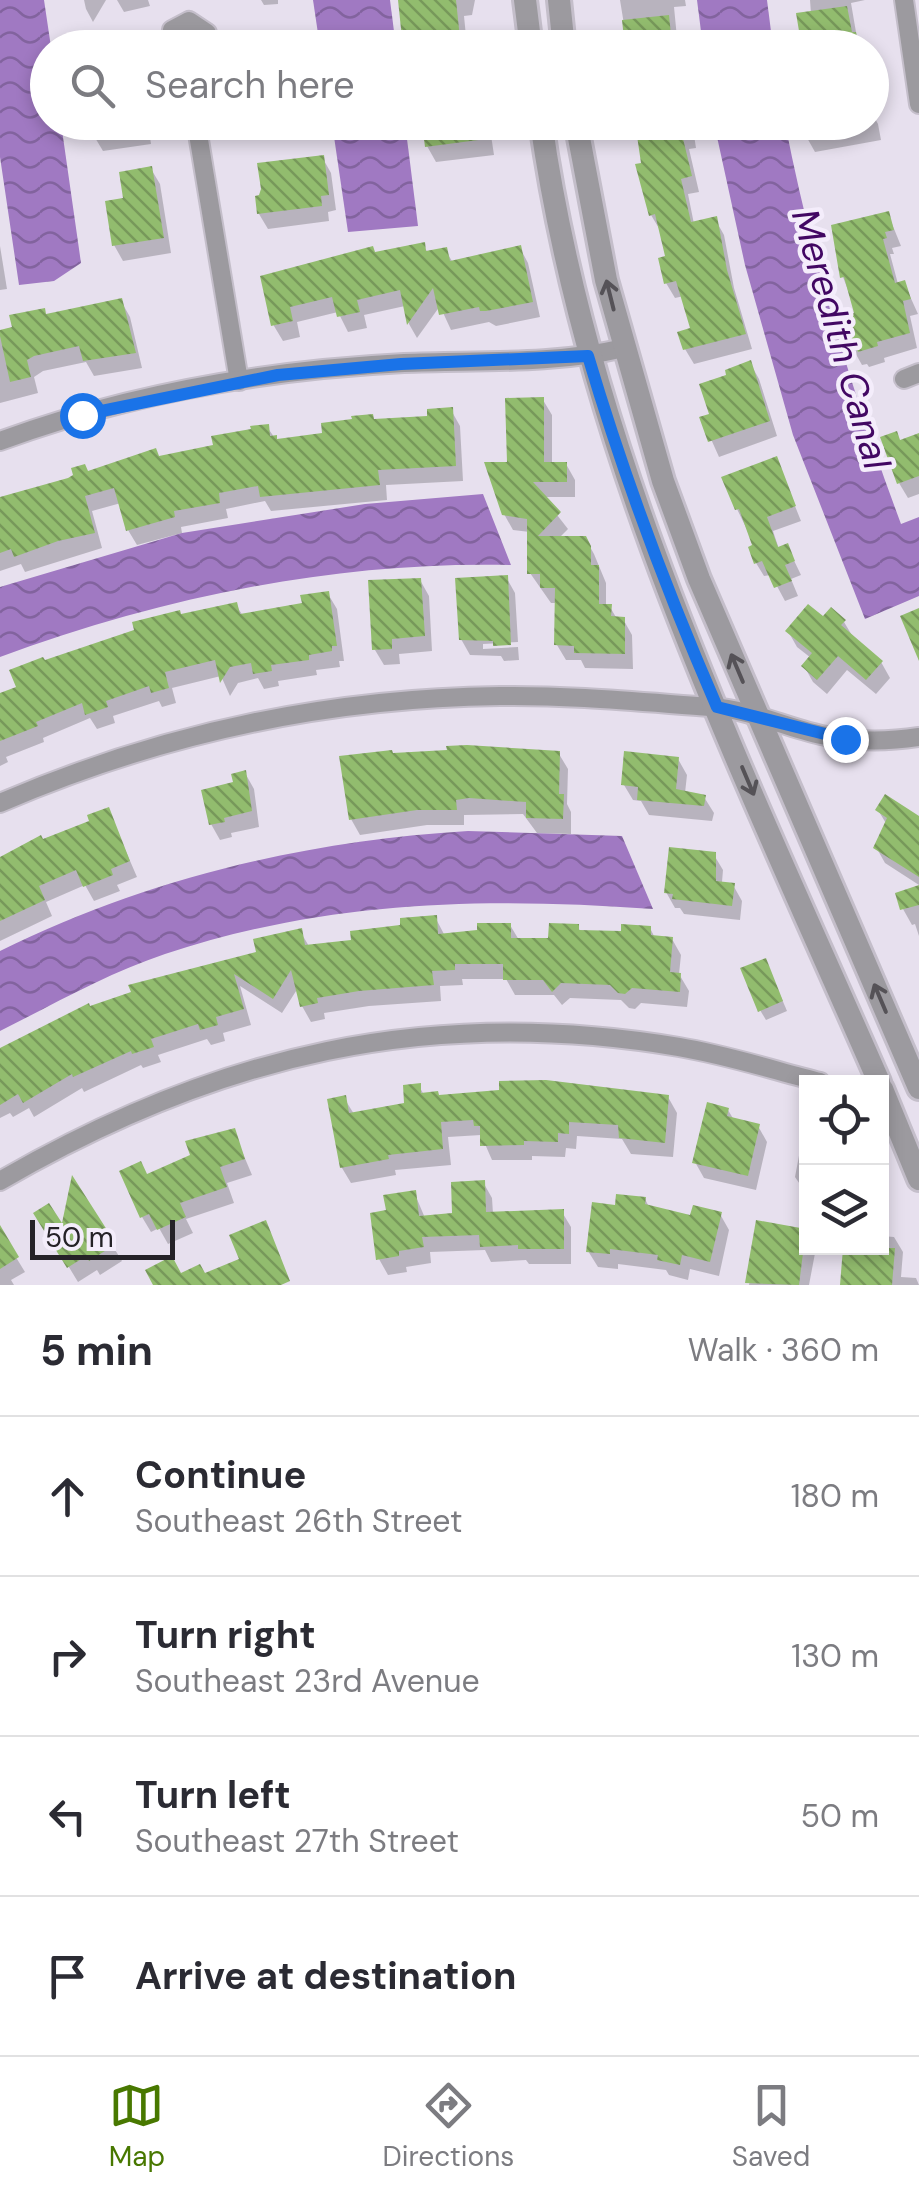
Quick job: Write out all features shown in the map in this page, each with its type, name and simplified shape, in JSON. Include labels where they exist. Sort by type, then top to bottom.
[{"type":"street","points":[[526,0],[528,30]]},
{"type":"street","points":[[559,0],[562,30]]},
{"type":"street","points":[[904,0],[919,104]]},
{"type":"street","points":[[172,30],[189,22],[204,30]]},
{"type":"street","points":[[199,140],[239,381]]},
{"type":"street","points":[[544,140],[588,356],[633,499],[672,604],[875,1075]]},
{"type":"street","points":[[579,140],[602,264],[663,481],[758,717],[919,1085],[889,1086]]},
{"type":"street","points":[[0,441],[109,408],[239,381],[401,364],[588,356],[624,348]]},
{"type":"street","points":[[0,803],[165,742],[263,718],[338,706],[501,696],[717,707],[845,739],[919,737]]},
{"type":"street","points":[[0,1181],[92,1130],[158,1100],[283,1060],[367,1043],[462,1034],[587,1035],[696,1051],[799,1077]]},
{"type":"street","points":[[889,1107],[919,1179]]},
{"type":"water","points":[[0,0],[44,0],[48,30],[30,30],[30,140],[63,140],[81,263],[54,281],[19,285],[0,157]]},
{"type":"water","points":[[313,0],[390,0],[394,30],[317,30]]},
{"type":"water","points":[[697,0],[767,0],[771,30],[701,30]]},
{"type":"water","points":[[334,140],[407,140],[418,226],[348,232]]},
{"type":"water","points":[[718,140],[789,140],[821,276],[866,425],[901,524],[919,517],[919,596],[865,619],[793,435],[745,265]]},
{"type":"water","points":[[483,494],[511,565],[381,569],[251,587],[124,617],[0,657],[0,587],[182,533],[365,504]]},
{"type":"water","points":[[468,831],[622,836],[653,909],[468,904],[407,907],[287,922],[165,954],[0,1031],[0,951],[56,925],[228,867],[347,844]]},
{"type":"building","points":[[398,0],[456,0],[459,30],[401,30]]},
{"type":"building","points":[[847,6],[852,30],[799,30],[796,13]]},
{"type":"building","points":[[669,15],[670,30],[623,30],[622,20]]},
{"type":"building","points":[[424,140],[478,140],[425,147]]},
{"type":"building","points":[[638,140],[683,140],[692,176],[681,179],[691,222],[717,216],[727,270],[746,334],[683,350],[677,332],[690,328],[676,281],[664,284],[658,258],[665,256],[655,214],[649,216],[635,164],[641,163]]},
{"type":"building","points":[[324,155],[329,195],[321,196],[322,206],[257,214],[255,196],[261,189],[257,163]]},
{"type":"building","points":[[152,166],[164,238],[112,246],[105,201],[123,198],[119,172]]},
{"type":"building","points":[[889,211],[894,230],[885,232],[887,238],[883,239],[895,283],[905,280],[911,299],[903,301],[910,333],[858,352],[851,350],[841,316],[854,313],[844,277],[840,278],[831,225]]},
{"type":"building","points":[[425,242],[426,251],[447,247],[450,261],[521,245],[533,302],[439,315],[433,288],[407,325],[400,290],[357,300],[360,312],[337,317],[332,297],[290,307],[293,321],[271,326],[260,276],[373,246],[375,252]]},
{"type":"building","points":[[122,298],[136,353],[83,361],[79,346],[34,356],[27,360],[31,377],[10,382],[0,336],[0,330],[12,327],[9,315],[45,308],[46,314]]},
{"type":"building","points":[[751,360],[770,421],[708,442],[699,417],[709,414],[699,384],[726,375],[725,370]]},
{"type":"building","points":[[544,397],[544,462],[567,462],[567,482],[533,482],[561,512],[538,536],[586,536],[591,546],[591,565],[599,565],[599,604],[612,604],[611,616],[625,617],[625,654],[574,653],[574,646],[554,645],[555,588],[540,588],[540,574],[527,574],[527,519],[502,515],[484,462],[507,462],[505,398]]},
{"type":"building","points":[[453,407],[456,466],[378,470],[380,485],[260,497],[258,486],[219,493],[220,503],[174,511],[175,517],[126,531],[114,488],[85,496],[95,533],[14,557],[11,549],[0,553],[0,497],[68,478],[73,475],[71,468],[85,464],[88,471],[156,448],[159,456],[213,445],[211,436],[251,429],[250,426],[269,424],[270,436],[277,435],[277,439],[322,433],[321,423],[352,419],[351,416],[427,416],[427,409]]},
{"type":"building","points":[[897,431],[900,440],[919,433],[919,476],[897,484],[880,437]]},
{"type":"building","points":[[777,456],[796,506],[767,517],[778,547],[788,543],[795,561],[785,565],[792,581],[774,588],[762,561],[754,564],[748,547],[752,545],[739,509],[735,510],[721,477]]},
{"type":"building","points":[[508,575],[511,645],[459,640],[455,578]]},
{"type":"building","points":[[421,578],[425,636],[392,639],[392,649],[372,650],[368,580]]},
{"type":"building","points":[[329,591],[337,646],[332,646],[332,651],[309,655],[309,660],[271,665],[272,671],[253,674],[251,663],[230,667],[220,683],[215,660],[165,672],[169,688],[151,693],[149,686],[106,701],[108,707],[85,715],[82,703],[0,741],[0,693],[16,687],[9,670],[134,630],[132,622],[180,610],[181,614],[237,602],[240,614],[302,603],[300,595]]},
{"type":"building","points":[[808,604],[823,616],[831,607],[846,620],[841,625],[883,661],[866,680],[838,656],[817,680],[801,666],[812,653],[785,631]]},
{"type":"building","points":[[919,608],[919,661],[900,616]]},
{"type":"building","points":[[446,746],[560,751],[563,819],[526,818],[526,802],[469,798],[456,800],[457,810],[417,810],[349,820],[339,756],[392,750],[447,750]]},
{"type":"building","points":[[624,751],[679,757],[676,789],[706,795],[704,806],[637,800],[638,787],[621,785]]},
{"type":"building","points":[[246,770],[252,811],[209,825],[201,790],[233,782],[231,774]]},
{"type":"building","points":[[885,794],[919,816],[919,877],[873,848],[887,818],[875,810]]},
{"type":"building","points":[[109,807],[130,861],[111,869],[113,875],[83,887],[76,870],[39,886],[45,900],[0,921],[0,857],[41,835],[43,839],[89,821],[87,815]]},
{"type":"building","points":[[669,847],[716,852],[716,881],[735,883],[732,906],[672,899],[673,894],[664,893]]},
{"type":"building","points":[[919,885],[919,905],[900,910],[895,893]]},
{"type":"building","points":[[437,915],[438,934],[477,930],[477,923],[511,923],[511,938],[548,938],[549,923],[579,924],[579,930],[621,931],[621,924],[651,926],[651,935],[673,937],[670,972],[681,973],[680,992],[632,988],[625,994],[610,985],[561,983],[552,992],[543,980],[503,980],[503,964],[455,964],[455,970],[432,971],[434,985],[359,991],[317,998],[318,1003],[300,1007],[291,970],[273,999],[234,974],[244,1009],[216,1017],[218,1025],[200,1030],[198,1024],[151,1039],[154,1047],[132,1054],[131,1051],[73,1077],[72,1074],[23,1103],[18,1094],[0,1105],[0,1048],[89,1003],[90,1006],[131,992],[128,985],[256,952],[253,939],[302,928],[305,945],[351,940],[350,931],[400,925],[400,918]]},
{"type":"building","points":[[766,958],[783,1001],[758,1012],[740,968]]},
{"type":"building","points":[[546,1080],[669,1095],[665,1143],[619,1138],[618,1125],[569,1122],[569,1134],[558,1133],[558,1142],[480,1146],[480,1126],[474,1126],[473,1120],[441,1122],[443,1149],[388,1155],[389,1159],[340,1168],[327,1099],[346,1095],[349,1113],[404,1103],[403,1085],[421,1083],[421,1093],[438,1091],[439,1095],[499,1090],[499,1081]]},
{"type":"building","points":[[707,1102],[729,1108],[727,1116],[760,1124],[748,1176],[692,1163]]},
{"type":"building","points":[[235,1128],[245,1159],[220,1167],[227,1187],[180,1203],[186,1217],[157,1230],[149,1214],[140,1218],[119,1171],[141,1161],[147,1174],[190,1155],[185,1141]]},
{"type":"building","points":[[72,1175],[116,1244],[89,1261],[86,1256],[67,1268],[33,1213],[49,1203],[62,1223]]},
{"type":"building","points":[[485,1180],[486,1212],[564,1209],[564,1249],[480,1247],[479,1235],[422,1237],[424,1247],[376,1260],[370,1213],[386,1210],[383,1195],[416,1190],[419,1216],[452,1213],[451,1182]]},
{"type":"building","points":[[616,1194],[646,1197],[645,1204],[690,1215],[693,1205],[722,1212],[710,1262],[682,1255],[680,1265],[657,1260],[658,1255],[610,1249],[610,1254],[586,1252],[592,1202],[615,1205]]},
{"type":"building","points":[[266,1220],[290,1281],[281,1285],[153,1285],[145,1270],[172,1256],[181,1273],[200,1264],[205,1273],[239,1259],[229,1235]]},
{"type":"building","points":[[756,1220],[799,1228],[799,1255],[803,1255],[799,1285],[745,1283]]},
{"type":"building","points":[[0,1225],[19,1257],[0,1269]]},
{"type":"building","points":[[889,1248],[895,1248],[892,1285],[840,1285],[842,1255],[889,1255]]},
{"type":"route","points":[[82,415],[209,386],[278,375],[401,364],[588,356],[633,499],[672,604],[717,707],[845,739]]},
{"type":"water label","name":"Meredith Canal","points":[[841,339]]}]
